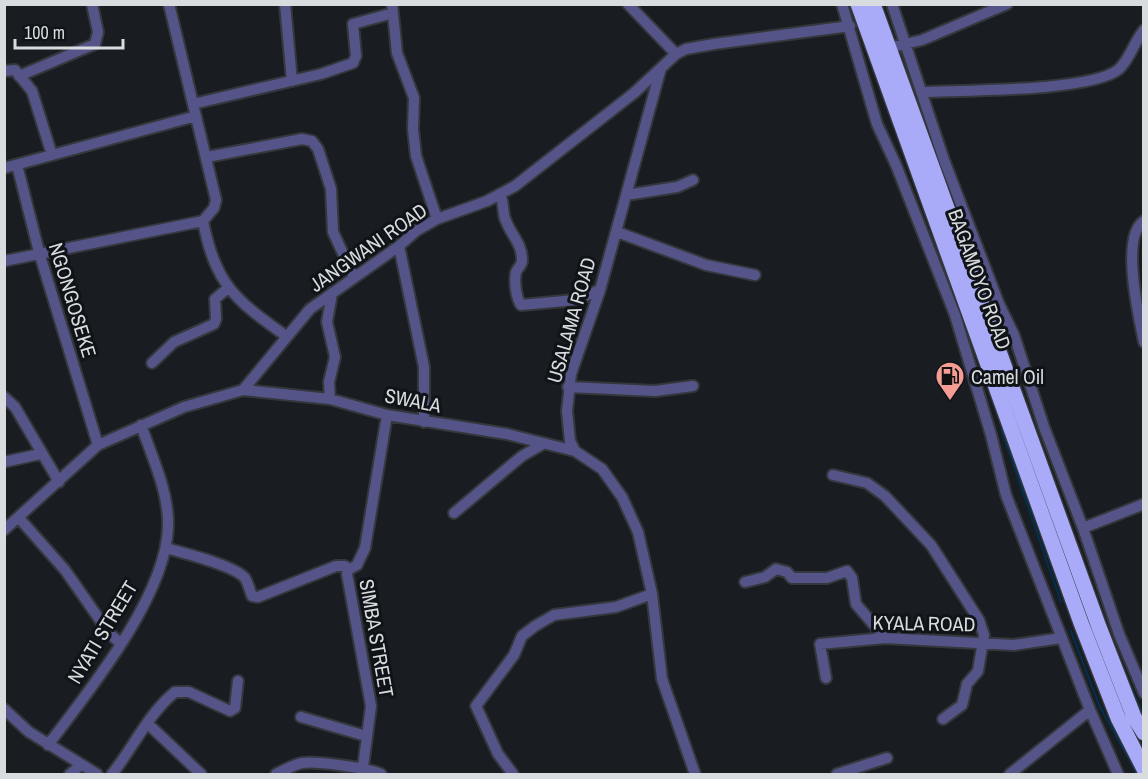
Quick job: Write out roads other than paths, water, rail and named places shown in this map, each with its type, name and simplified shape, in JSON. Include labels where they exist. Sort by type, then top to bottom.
[{"type":"highway","name":"BAGAMOYO ROAD","points":[[858,4],[1081,623],[1118,718],[1143,769]]},
{"type":"highway","name":"BAGAMOYO ROAD","points":[[873,4],[1099,627],[1134,717],[1143,733]]},
{"type":"street","points":[[19,76],[95,44],[98,32],[92,4]]},
{"type":"street","points":[[4,261],[203,220],[214,208],[216,200],[207,157],[169,4]]},
{"type":"street","points":[[285,4],[292,81]]},
{"type":"street","points":[[628,4],[676,54]]},
{"type":"street","points":[[842,4],[877,124],[896,165],[955,315],[991,435],[1006,495],[1061,638],[1118,774]]},
{"type":"street","points":[[892,4],[944,160],[999,304],[1014,335],[1044,427],[1083,528],[1119,634],[1143,693]]},
{"type":"street","points":[[888,48],[907,44],[1007,4]]},
{"type":"street","points":[[193,104],[292,81],[353,63],[356,56],[353,24],[393,9],[397,53],[414,98],[412,129],[416,156],[437,219]]},
{"type":"street","name":"JANGWANI ROAD","points":[[243,390],[310,309],[399,246],[416,231],[437,219],[500,194],[514,186],[597,119],[634,93],[676,54],[686,49],[714,44],[805,34],[850,26]]},
{"type":"street","points":[[922,92],[1040,87],[1088,81],[1111,74],[1123,64],[1143,30]]},
{"type":"street","name":"USALAMA ROAD","points":[[575,451],[567,425],[570,374],[600,290],[662,65]]},
{"type":"street","points":[[5,70],[15,70],[32,91],[52,155]]},
{"type":"street","points":[[4,168],[196,116]]},
{"type":"street","points":[[207,157],[302,140],[312,141],[318,149],[331,189],[333,232],[354,277]]},
{"type":"street","name":"NGONGOSEKE","points":[[17,165],[39,252],[98,445]]},
{"type":"street","points":[[626,195],[676,188],[693,180]]},
{"type":"street","points":[[500,194],[505,206],[504,219],[518,241],[523,257],[522,264],[516,273],[517,300],[521,304],[575,300],[600,290]]},
{"type":"street","points":[[203,220],[208,248],[228,288],[246,306],[286,336]]},
{"type":"street","points":[[1143,221],[1136,228],[1133,236],[1132,261],[1143,342]]},
{"type":"street","points":[[617,232],[706,265],[755,275]]},
{"type":"street","points":[[399,246],[424,367],[424,422]]},
{"type":"street","points":[[152,363],[174,342],[214,324],[215,299],[228,288]]},
{"type":"street","points":[[330,399],[329,382],[334,357],[327,322],[332,292]]},
{"type":"street","points":[[568,387],[655,391],[693,386]]},
{"type":"street","points":[[4,530],[98,445],[184,407],[243,390]]},
{"type":"street","name":"SWALA","points":[[243,390],[330,399],[387,415],[507,434],[575,451]]},
{"type":"street","points":[[4,397],[15,407],[40,454],[59,482]]},
{"type":"street","name":"SIMBA STREET","points":[[363,767],[371,706],[352,567],[364,548],[371,520],[373,492],[387,415]]},
{"type":"street","name":"NYATI STREET","points":[[48,745],[120,643],[144,603],[166,548],[168,526],[165,497],[141,425]]},
{"type":"street","points":[[454,513],[522,456],[543,444]]},
{"type":"street","points":[[575,451],[602,469],[622,497],[638,532],[652,594],[662,679],[695,774]]},
{"type":"street","points":[[4,462],[40,454]]},
{"type":"street","points":[[833,475],[861,481],[875,488],[931,545],[979,620],[984,635],[978,672],[967,684],[964,700],[943,719]]},
{"type":"street","points":[[1083,528],[1143,504]]},
{"type":"street","points":[[19,518],[65,570],[109,633],[120,643]]},
{"type":"street","points":[[166,548],[245,578],[252,596],[258,597],[336,566],[369,565]]},
{"type":"street","points":[[745,582],[765,577],[779,568],[792,578],[827,578],[847,571],[852,578],[856,604],[885,638]]},
{"type":"street","points":[[513,774],[498,754],[476,706],[514,655],[522,636],[554,615],[616,607],[652,594]]},
{"type":"street","name":"KYALA ROAD","points":[[826,678],[820,644],[885,638],[1014,645],[1061,638]]},
{"type":"street","points":[[112,774],[165,701],[180,691],[189,692],[230,711],[235,708],[238,681]]},
{"type":"street","points":[[5,710],[28,732],[97,774]]},
{"type":"street","points":[[1010,774],[1090,710]]},
{"type":"street","points":[[301,717],[366,736]]},
{"type":"street","points":[[147,723],[201,774]]},
{"type":"street","points":[[837,774],[887,758]]},
{"type":"street","points":[[276,774],[301,764],[333,771],[363,767],[381,774]]},
{"type":"street","points":[[70,774],[81,765]]},
{"type":"waterway","points":[[1001,429],[1061,602]]},
{"type":"waterway","points":[[1071,631],[1099,705],[1137,774]]},
{"type":"waterway","points":[[1117,653],[1144,718]]},
{"type":"place","name":"Camel Oil","points":[[950,402]]}]
